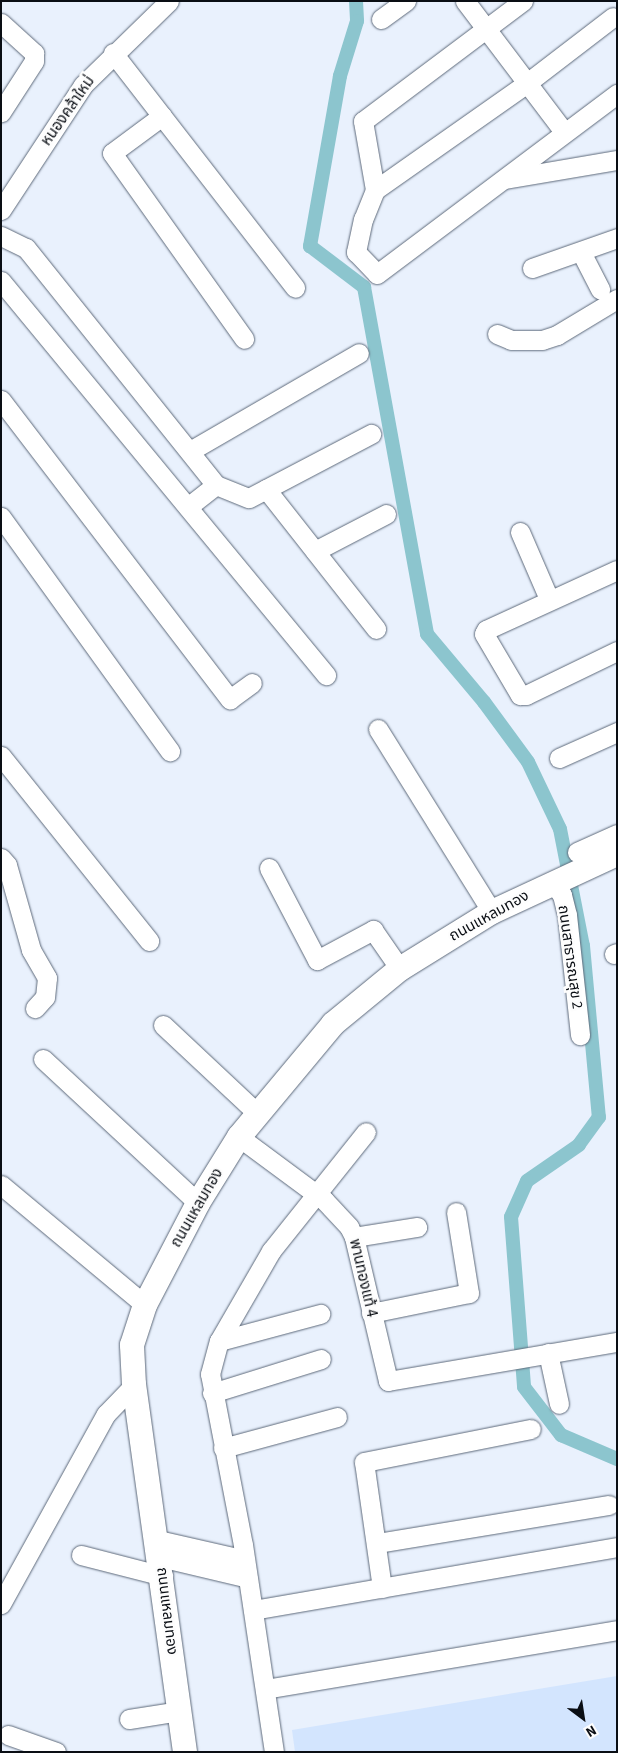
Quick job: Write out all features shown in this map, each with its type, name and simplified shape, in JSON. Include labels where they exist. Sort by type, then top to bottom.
[{"type":"main road","name":"ถนนแหลมทอง","points":[[185,1752],[161,1557],[134,1385],[132,1345],[145,1305],[198,1203],[239,1137],[333,1024],[400,969],[492,912],[557,880],[581,860],[617,854]]},
{"type":"street","points":[[380,19],[406,1]]},
{"type":"street","points":[[465,1],[564,132]]},
{"type":"street","points":[[523,1],[363,121],[375,190],[363,219],[356,252],[377,274],[617,94]]},
{"type":"street","name":"หนองคล้าใหม่","points":[[1,210],[83,85],[156,4]]},
{"type":"street","points":[[375,190],[527,83],[613,18]]},
{"type":"street","points":[[1,24],[34,53],[34,61],[1,112]]},
{"type":"street","points":[[113,53],[295,288]]},
{"type":"street","points":[[162,116],[112,153],[244,339]]},
{"type":"street","points":[[502,180],[617,160]]},
{"type":"street","points":[[1,236],[26,248],[216,484],[249,498],[371,434]]},
{"type":"street","points":[[532,268],[617,238]]},
{"type":"street","points":[[581,252],[600,289]]},
{"type":"street","points":[[1,281],[189,506],[326,675]]},
{"type":"street","points":[[497,334],[511,340],[542,340],[557,335],[617,299]]},
{"type":"street","points":[[190,452],[359,353]]},
{"type":"street","points":[[1,400],[230,699],[252,683]]},
{"type":"street","points":[[189,506],[216,484]]},
{"type":"street","points":[[266,489],[376,629]]},
{"type":"street","points":[[315,551],[386,514]]},
{"type":"street","points":[[1,517],[170,751]]},
{"type":"street","points":[[520,532],[550,599]]},
{"type":"street","points":[[617,570],[550,599],[486,630],[484,634],[520,696],[526,696],[617,651]]},
{"type":"street","points":[[378,729],[492,912]]},
{"type":"street","points":[[559,758],[617,732]]},
{"type":"street","points":[[1,756],[149,941]]},
{"type":"street","points":[[581,860],[617,834]]},
{"type":"street","points":[[1,858],[7,865],[31,950],[47,978],[45,997],[35,1008]]},
{"type":"street","points":[[269,868],[317,960],[373,930],[400,969]]},
{"type":"street","name":"ถนนสาธารณสุข 2","points":[[557,880],[566,915],[580,1035]]},
{"type":"street","points":[[163,1025],[258,1114]]},
{"type":"street","points":[[44,1059],[198,1203]]},
{"type":"street","points":[[274,1752],[247,1570],[212,1393],[210,1374],[219,1341],[272,1251],[366,1132]]},
{"type":"street","name":"พานทองแท้ 4","points":[[239,1137],[316,1194],[338,1214],[354,1237],[370,1313],[388,1381],[541,1354]]},
{"type":"street","points":[[1,1185],[145,1305]]},
{"type":"street","points":[[370,1313],[469,1292],[456,1212]]},
{"type":"street","points":[[354,1237],[417,1227]]},
{"type":"street","points":[[219,1341],[320,1314]]},
{"type":"street","points":[[559,1404],[541,1354],[617,1342]]},
{"type":"street","points":[[212,1393],[321,1359]]},
{"type":"street","points":[[1,1604],[106,1414],[134,1385]]},
{"type":"street","points":[[223,1448],[337,1417]]},
{"type":"street","points":[[382,1588],[364,1462],[532,1429]]},
{"type":"street","points":[[377,1543],[609,1505]]},
{"type":"street","points":[[253,1610],[617,1547]]},
{"type":"street","points":[[81,1555],[161,1557],[247,1570]]},
{"type":"street","points":[[265,1689],[617,1630]]},
{"type":"street","points":[[129,1719],[180,1711]]},
{"type":"street","points":[[8,1735],[56,1752]]},
{"type":"shaded area","points":[[617,1676],[617,1752],[295,1752],[292,1730]]},
{"type":"waterway","points":[[356,1],[357,21],[340,76],[310,246],[364,287],[427,634],[484,702],[528,762],[560,829],[583,946],[599,1117],[579,1145],[527,1181],[511,1217],[524,1387],[561,1435],[617,1459]]}]
